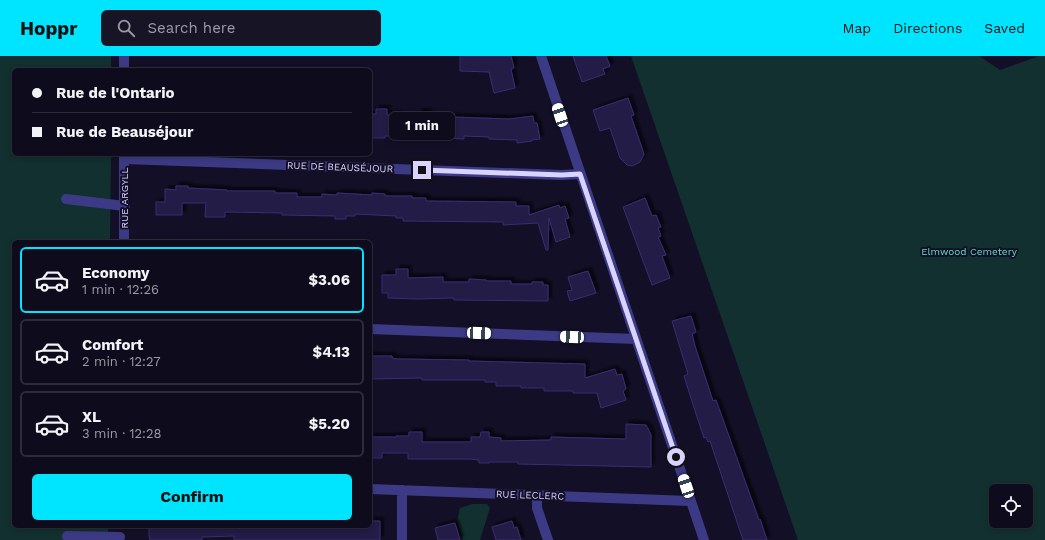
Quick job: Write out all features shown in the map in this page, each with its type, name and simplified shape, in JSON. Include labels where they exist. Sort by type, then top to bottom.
[{"type":"street","points":[[124,56],[124,68]]},
{"type":"street","points":[[541,56],[704,540]]},
{"type":"street","name":"RUE DE BEAUSÉJOUR","points":[[124,157],[562,175],[580,174]]},
{"type":"street","name":"RUE ARGYLL","points":[[124,157],[124,240]]},
{"type":"street","points":[[66,198],[124,206]]},
{"type":"street","points":[[372,329],[636,339]]},
{"type":"street","name":"RUE LECLERC","points":[[372,489],[690,501]]},
{"type":"street","points":[[402,490],[402,540]]},
{"type":"street","points":[[537,495],[537,508],[548,540]]},
{"type":"street","points":[[67,536],[120,538]]},
{"type":"green space","points":[[0,56],[111,56],[111,68],[12,68],[12,156],[111,156],[110,240],[12,240],[12,528],[108,528],[108,540],[0,540]]},
{"type":"green space","name":"Elmwood Cemetery","points":[[631,56],[979,56],[1000,70],[1039,56],[1045,56],[1045,540],[798,540]]},
{"type":"green space","points":[[472,504],[487,504],[490,508],[480,540],[463,540],[457,521],[460,508]]},
{"type":"building","points":[[460,56],[511,56],[514,68],[511,69],[515,88],[494,93],[489,72],[460,71]]},
{"type":"building","points":[[573,56],[606,56],[610,66],[603,69],[605,74],[582,82]]},
{"type":"building","points":[[628,98],[634,115],[631,116],[644,154],[640,162],[632,166],[627,165],[620,158],[610,128],[600,131],[593,110]]},
{"type":"building","points":[[376,109],[387,109],[387,115],[398,115],[398,119],[418,120],[418,112],[428,112],[428,121],[452,122],[452,117],[509,119],[533,116],[534,123],[537,123],[540,139],[517,143],[517,140],[464,136],[464,139],[398,136],[372,138],[372,114],[376,114]]},
{"type":"building","points":[[176,186],[227,191],[275,191],[275,193],[297,193],[297,197],[322,197],[322,194],[337,195],[337,193],[372,195],[372,193],[385,194],[385,196],[412,196],[412,198],[426,198],[426,201],[516,202],[516,206],[529,206],[529,215],[559,205],[560,208],[565,206],[569,218],[565,219],[570,237],[556,242],[549,218],[548,250],[546,250],[538,223],[503,225],[503,222],[403,221],[403,218],[396,218],[396,216],[355,214],[355,216],[346,216],[346,219],[335,219],[335,216],[225,212],[225,217],[205,217],[206,203],[182,203],[182,215],[156,215],[156,202],[165,202],[165,189],[176,190]]},
{"type":"building","points":[[645,198],[652,216],[656,215],[661,227],[658,228],[661,236],[658,237],[666,255],[662,256],[670,278],[652,285],[623,207]]},
{"type":"building","points":[[396,269],[408,269],[408,278],[443,277],[443,282],[469,282],[469,279],[511,281],[511,284],[532,284],[532,282],[543,282],[543,285],[548,285],[548,301],[454,300],[454,298],[388,298],[388,293],[382,293],[382,275],[396,275]]},
{"type":"building","points":[[588,271],[596,293],[570,301],[567,291],[572,290],[568,277]]},
{"type":"building","points":[[691,316],[696,332],[692,334],[695,346],[713,401],[716,400],[767,540],[743,540],[710,441],[708,442],[706,437],[704,438],[684,376],[688,374],[672,321]]},
{"type":"building","points":[[372,356],[392,356],[392,358],[397,359],[585,364],[585,378],[615,369],[617,375],[622,374],[626,389],[623,391],[626,400],[601,408],[597,393],[544,391],[544,388],[521,388],[521,386],[496,386],[496,382],[485,382],[485,380],[422,380],[422,378],[372,379]]},
{"type":"building","points":[[626,424],[646,425],[651,435],[651,467],[518,464],[518,462],[479,463],[479,460],[470,459],[408,459],[408,453],[382,453],[382,458],[372,458],[372,437],[409,436],[409,432],[422,432],[422,442],[471,442],[471,437],[480,437],[481,432],[489,432],[489,437],[501,438],[501,441],[551,440],[551,437],[626,439]]},
{"type":"building","points":[[372,521],[380,521],[380,540],[234,540],[234,536],[202,537],[202,540],[150,540],[149,528],[372,528]]},
{"type":"building","points":[[512,521],[514,528],[517,527],[521,540],[496,540],[492,527]]},
{"type":"building","points":[[455,523],[460,540],[438,540],[435,528]]},
{"type":"route","points":[[422,170],[562,175],[580,174],[676,457]]}]
